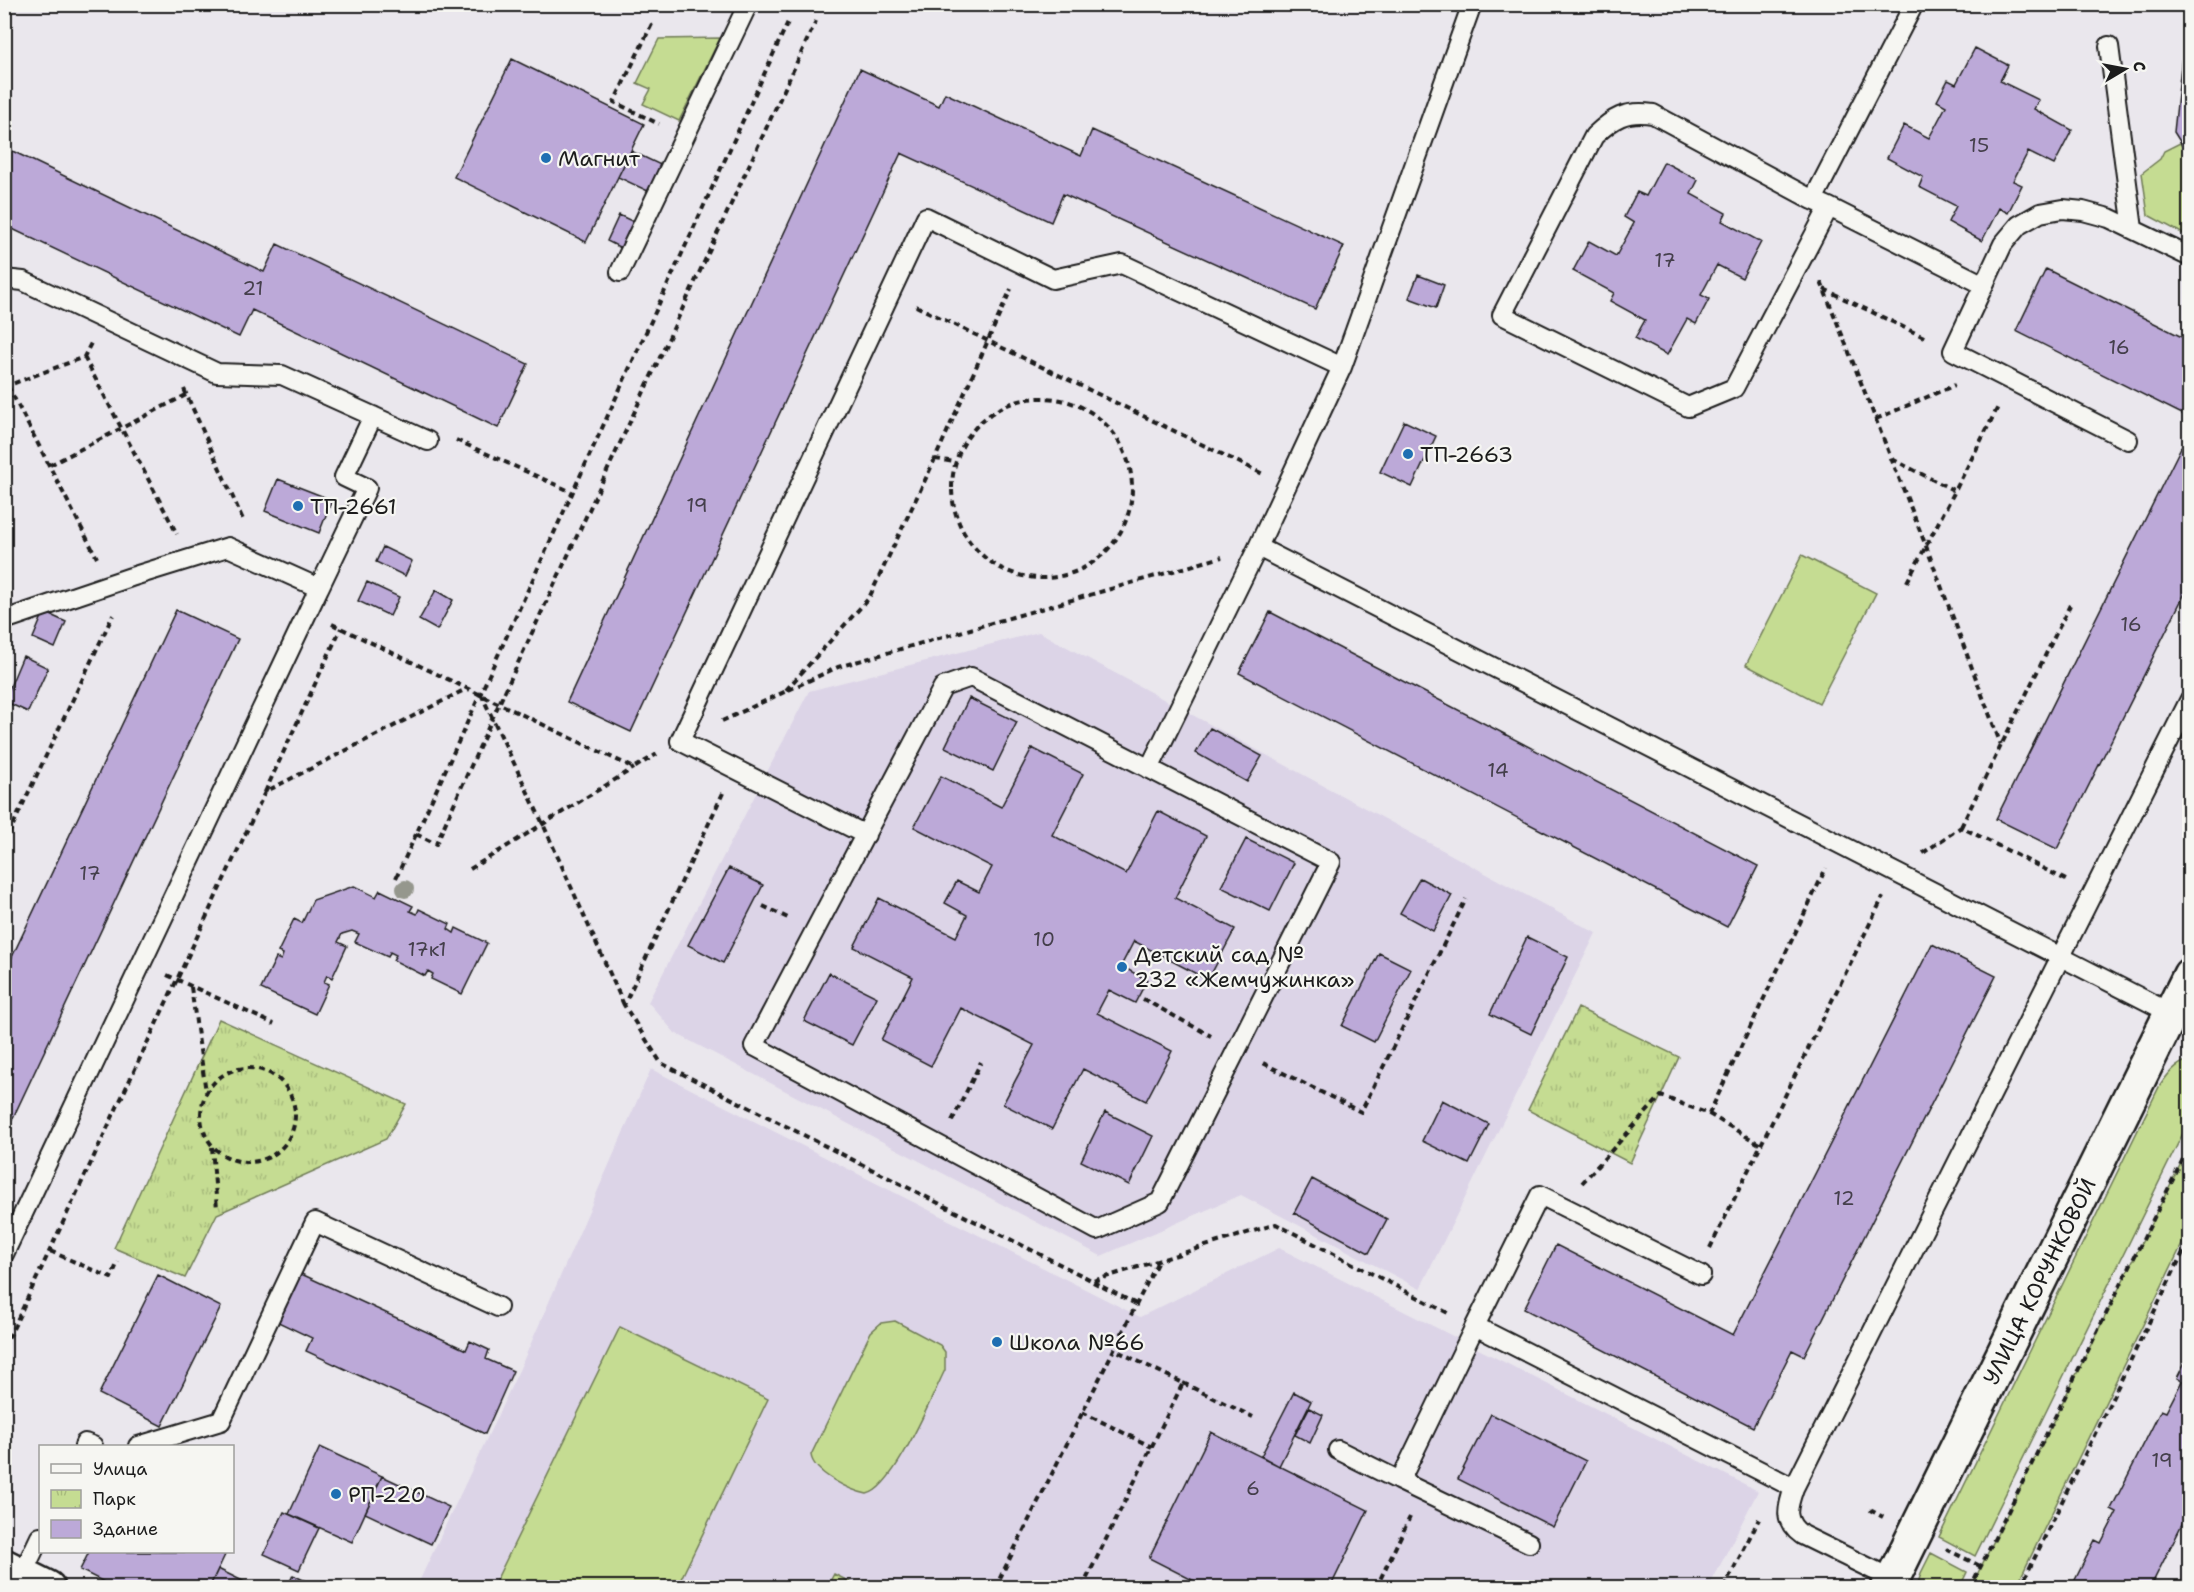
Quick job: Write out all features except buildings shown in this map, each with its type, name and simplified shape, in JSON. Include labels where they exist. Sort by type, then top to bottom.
[{"type":"street","name":"УЛИЦА КОРУНКОВОЙ","points":[[1890,1583],[2180,1018],[2190,975]]},
{"type":"lane","points":[[620,272],[748,4]]},
{"type":"lane","points":[[1149,769],[1258,547],[1342,367],[1472,4]]},
{"type":"lane","points":[[1914,4],[1821,204],[1808,248],[1734,388],[1688,407],[1502,315],[1594,136],[1610,120],[1641,112],[1653,114],[1821,204],[1984,285]]},
{"type":"lane","points":[[2109,46],[2133,229]]},
{"type":"lane","points":[[2128,440],[1953,351],[2003,244],[2019,225],[2040,213],[2063,209],[2083,211],[2109,218],[2190,257]]},
{"type":"lane","points":[[866,835],[680,741],[926,217],[1053,279],[1122,264],[1342,367]]},
{"type":"lane","points":[[4,279],[23,281],[217,373],[282,375],[428,441]]},
{"type":"lane","points":[[4,1254],[367,488],[344,477],[373,416]]},
{"type":"lane","points":[[4,620],[131,576],[228,547],[319,588]]},
{"type":"lane","points":[[1258,547],[2180,1018]]},
{"type":"lane","points":[[970,677],[1149,769],[1331,862],[1160,1202],[1097,1230],[754,1046],[943,687],[970,677]]},
{"type":"lane","points":[[1890,1583],[1792,1528],[1788,1519],[1786,1484],[2061,956],[2190,699]]},
{"type":"lane","points":[[1400,1481],[1540,1195],[1699,1274]]},
{"type":"lane","points":[[141,1445],[221,1420],[315,1222],[498,1307]]},
{"type":"lane","points":[[1475,1326],[1786,1484]]},
{"type":"lane","points":[[1338,1450],[1529,1544]]},
{"type":"lane","points":[[23,1579],[39,1539]]},
{"type":"path","points":[[416,834],[436,844],[816,21]]},
{"type":"path","points":[[396,878],[788,22]]},
{"type":"path","points":[[652,24],[614,102],[685,137]]},
{"type":"path","points":[[1808,248],[1926,546],[2001,745]]},
{"type":"path","points":[[784,692],[869,598],[1023,264]]},
{"type":"path","points":[[1824,289],[1953,351]]},
{"type":"path","points":[[891,294],[1286,485]]},
{"type":"path","points":[[104,318],[84,357],[6,386],[50,465],[110,584]]},
{"type":"path","points":[[165,348],[262,562]]},
{"type":"path","points":[[84,357],[190,559]]},
{"type":"path","points":[[1876,419],[1990,370]]},
{"type":"path","points":[[1907,582],[2011,381]]},
{"type":"path","points":[[50,465],[186,395]]},
{"type":"path","points":[[1046,397],[1076,404],[1101,419],[1120,442],[1131,470],[1132,500],[1123,528],[1106,552],[1082,569],[1063,575],[1053,578],[1024,577],[996,566],[973,547],[958,522],[952,492],[955,462],[968,435],[989,414],[1016,401],[1046,397]]},
{"type":"path","points":[[935,459],[955,462]]},
{"type":"path","points":[[1892,459],[1955,491]]},
{"type":"path","points":[[470,869],[680,741],[838,667],[1258,547]]},
{"type":"path","points":[[4,844],[131,576]]},
{"type":"path","points":[[1699,1274],[1896,872],[1962,826],[2070,605]]},
{"type":"path","points":[[307,612],[634,768]]},
{"type":"path","points":[[4,1348],[341,628]]},
{"type":"path","points":[[265,792],[469,688]]},
{"type":"path","points":[[480,693],[543,824],[624,1005]]},
{"type":"path","points":[[685,876],[734,769]]},
{"type":"path","points":[[1962,826],[2092,894]]},
{"type":"path","points":[[1709,1114],[1838,843]]},
{"type":"path","points":[[1143,999],[1361,1112],[1466,899]]},
{"type":"path","points":[[142,963],[274,1024]]},
{"type":"path","points":[[191,986],[206,1093]]},
{"type":"path","points":[[940,1145],[981,1062]]},
{"type":"path","points":[[243,1068],[258,1069],[272,1075],[285,1085],[292,1098],[295,1113],[294,1129],[286,1143],[275,1155],[260,1161],[244,1163],[229,1159],[212,1146],[206,1138],[201,1123],[201,1107],[206,1093],[215,1081],[228,1072],[243,1068]]},
{"type":"path","points":[[1561,1206],[1661,1096],[1709,1114],[1761,1145]]},
{"type":"path","points":[[1970,1587],[2190,1145]]},
{"type":"path","points":[[212,1146],[217,1209]]},
{"type":"path","points":[[2020,1587],[2190,1238]]},
{"type":"path","points":[[50,1251],[111,1278],[118,1262]]},
{"type":"path","points":[[995,1587],[1158,1261]]},
{"type":"path","points":[[1093,1281],[1136,1304]]},
{"type":"path","points":[[1113,1348],[1253,1417]]},
{"type":"path","points":[[1082,1587],[1183,1383]]},
{"type":"path","points":[[1082,1412],[1152,1447]]},
{"type":"path","points":[[1724,1587],[1786,1484]]},
{"type":"path","points":[[1376,1587],[1422,1492]]},
{"type":"shaded area","name":"Детский сад № 232 «Жемчужинка»","points":[[1039,632],[1596,933],[1420,1289],[1241,1195],[1101,1256],[675,1033],[648,1002],[809,691]]},
{"type":"shaded area","name":"Школа №66","points":[[651,1069],[1140,1317],[1279,1248],[1758,1491],[1709,1587],[416,1588],[521,1366]]},
{"type":"green space","points":[[720,38],[679,121],[643,104],[651,89],[637,83],[659,39]]},
{"type":"green space","points":[[2180,143],[2186,153],[2189,153],[2189,237],[2148,215],[2142,173],[2160,159],[2164,151]]},
{"type":"green space","points":[[1802,555],[1876,593],[1819,703],[1746,665]]},
{"type":"green space","points":[[1578,1008],[1679,1057],[1630,1163],[1528,1110]]},
{"type":"green space","points":[[219,1019],[406,1104],[386,1139],[217,1214],[185,1278],[114,1248]]},
{"type":"green space","points":[[2189,1060],[2189,1121],[1975,1556],[1939,1537],[2159,1087],[2176,1067]]},
{"type":"green space","points":[[2189,1147],[2189,1230],[2016,1587],[1971,1587]]},
{"type":"green space","points":[[895,1321],[940,1345],[945,1352],[945,1370],[900,1459],[878,1488],[867,1494],[843,1485],[825,1474],[813,1462],[811,1455],[871,1332],[881,1323]]},
{"type":"green space","points":[[620,1327],[768,1399],[677,1587],[493,1587]]},
{"type":"green space","points":[[1931,1553],[1967,1572],[1960,1587],[1917,1587]]},
{"type":"green space","points":[[834,1574],[860,1587],[827,1587]]},
{"type":"place","name":"Магнит","points":[[546,158]]},
{"type":"place","name":"ТП-2663","points":[[1408,454]]},
{"type":"place","name":"ТП-2661","points":[[298,506]]},
{"type":"place","name":"Детский сад № 232 «Жемчужинка»","points":[[1122,967]]},
{"type":"place","name":"Школа №66","points":[[997,1342]]},
{"type":"place","name":"РП-220","points":[[336,1494]]}]
